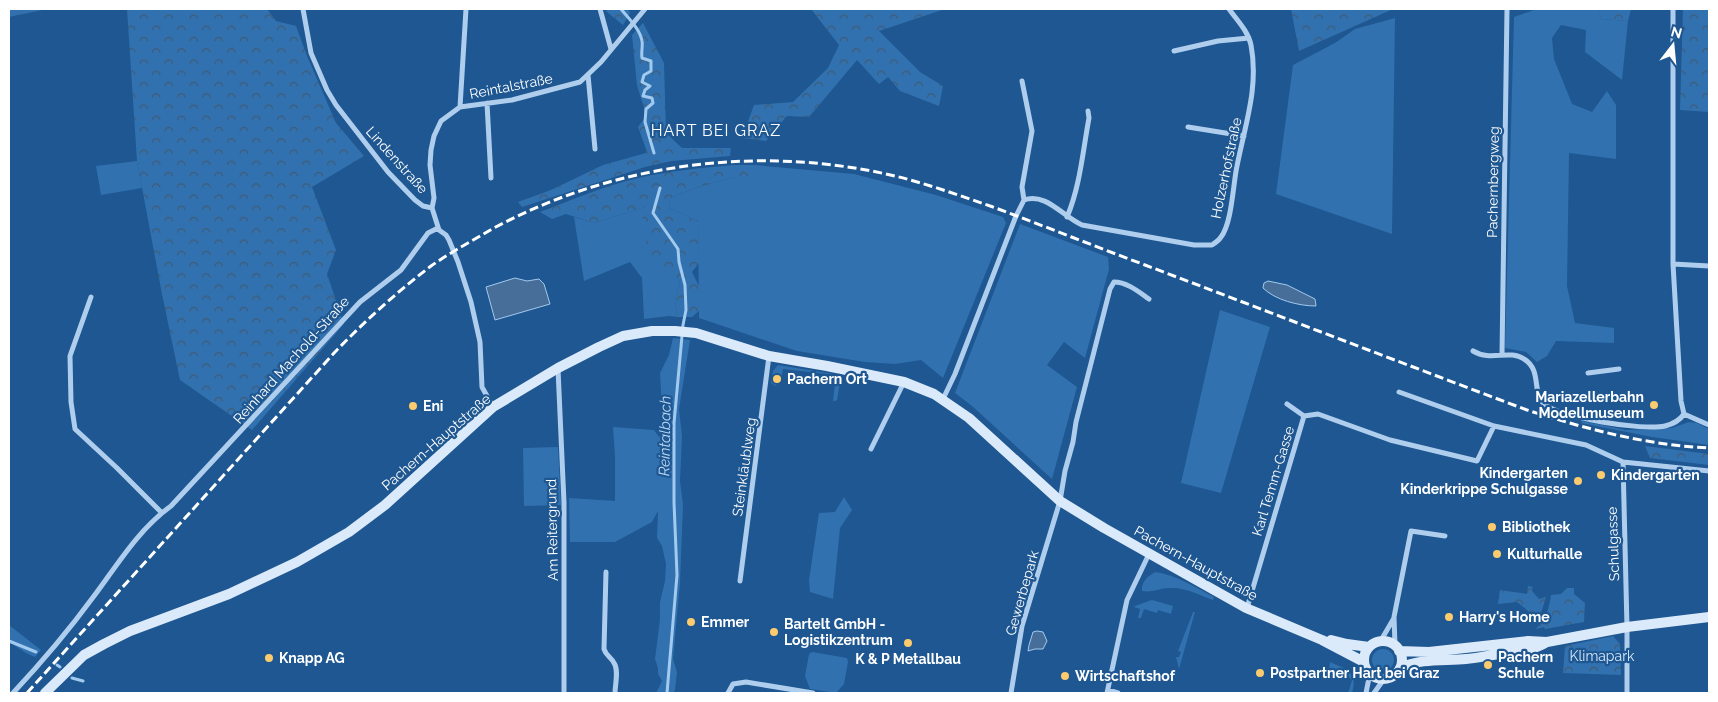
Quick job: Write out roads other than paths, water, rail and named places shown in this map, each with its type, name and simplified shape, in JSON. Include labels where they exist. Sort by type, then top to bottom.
[{"type":"main road","name":"Pachern-Hauptstraße","points":[[45,693],[84,655],[104,644],[130,631],[229,594],[297,562],[349,532],[385,504],[493,407],[558,368],[599,347],[623,336],[652,331],[696,333],[769,356],[904,382],[942,399],[969,418],[1060,501],[1149,554],[1246,608],[1322,640],[1364,662]]},
{"type":"main road","points":[[1397,648],[1429,652],[1528,641],[1547,642],[1627,627],[1709,618]]},
{"type":"main road","name":"Pachern-Hauptstraße","points":[[1322,640],[1369,647]]},
{"type":"main road","points":[[1400,668],[1402,661],[1397,648],[1390,642],[1380,642],[1369,647],[1364,662],[1370,673],[1384,679],[1393,676],[1400,668],[1408,664],[1429,660],[1468,658],[1528,650],[1547,642]]},
{"type":"street","name":"Lindenstraße","points":[[303,9],[311,53],[336,104],[388,172],[415,200],[423,206],[432,208],[439,230],[446,235],[455,251],[480,342],[482,387],[493,407]]},
{"type":"street","points":[[460,107],[466,9]]},
{"type":"street","points":[[600,9],[611,49]]},
{"type":"street","name":"Reintalstraße","points":[[432,208],[434,198],[430,165],[431,150],[434,136],[441,121],[460,107],[512,100],[580,82],[645,9]]},
{"type":"street","name":"Holzerhofstraße","points":[[1024,200],[1038,197],[1082,225],[1194,245],[1212,245],[1221,237],[1226,225],[1236,167],[1249,117],[1254,87],[1249,38],[1229,9]]},
{"type":"street","name":"Pachernbergweg","points":[[1502,355],[1507,9]]},
{"type":"street","points":[[1473,351],[1487,357],[1502,355],[1524,359],[1536,374],[1539,396],[1544,403],[1566,413],[1586,419],[1620,425],[1665,426],[1680,420],[1684,414],[1681,401],[1673,264],[1673,9]]},
{"type":"street","points":[[1174,51],[1218,41],[1249,38]]},
{"type":"street","points":[[588,75],[595,149]]},
{"type":"street","points":[[942,399],[955,374],[1016,216],[1024,200],[1022,187],[1032,131],[1022,81]]},
{"type":"street","points":[[487,103],[491,178]]},
{"type":"street","points":[[1067,217],[1076,188],[1088,111]]},
{"type":"street","points":[[1188,127],[1244,136]]},
{"type":"street","name":"Reinhard Machold-Straße","points":[[13,693],[62,637],[131,544],[178,500],[360,302],[401,270],[428,233],[439,230]]},
{"type":"street","points":[[1673,264],[1709,266]]},
{"type":"street","points":[[1060,501],[1080,406],[1110,289],[1114,282],[1120,282],[1149,299]]},
{"type":"street","points":[[91,297],[70,356],[71,402],[75,429],[162,513]]},
{"type":"street","name":"Steinkläublweg","points":[[740,581],[769,356]]},
{"type":"street","name":"Am Reitergrund","points":[[558,368],[564,503],[564,693]]},
{"type":"street","points":[[1588,373],[1619,369]]},
{"type":"street","points":[[871,449],[904,382]]},
{"type":"street","points":[[1399,392],[1494,426],[1586,445],[1623,462],[1709,471]]},
{"type":"street","points":[[1287,404],[1304,416]]},
{"type":"street","name":"Karl Temm-Gasse","points":[[1246,608],[1304,416],[1318,414],[1390,440],[1477,461],[1494,426]]},
{"type":"street","points":[[1684,414],[1709,425]]},
{"type":"street","name":"Schulgasse","points":[[1623,462],[1627,693]]},
{"type":"street","name":"Gewerbepark","points":[[1010,693],[1022,626],[1060,501]]},
{"type":"street","points":[[1397,648],[1394,617],[1411,531],[1445,536]]},
{"type":"street","points":[[1118,693],[1108,692],[1127,600],[1149,554]]},
{"type":"street","points":[[606,572],[604,649],[607,656],[616,666],[614,693]]},
{"type":"street","points":[[1380,642],[1394,617]]},
{"type":"street","points":[[1366,693],[1370,673]]},
{"type":"street","points":[[1374,693],[1384,679]]},
{"type":"street","points":[[728,693],[733,684],[746,682],[813,693]]},
{"type":"waterway","name":"Reintalbach","points":[[621,9],[639,32],[642,43],[642,58],[651,61],[651,71],[644,75],[642,82],[650,86],[645,90],[643,96],[652,98],[653,103],[646,109],[645,122],[654,153]]},
{"type":"waterway","name":"Reintalbach","points":[[660,188],[653,213],[678,249],[685,285],[686,310],[674,423],[674,502],[677,575],[667,693]]},
{"type":"waterway","points":[[9,641],[36,652]]},
{"type":"waterway","points":[[72,678],[83,681]]},
{"type":"railway","points":[[27,693],[335,352],[418,276],[446,256],[492,229],[539,206],[588,188],[638,175],[689,166],[740,161],[792,162],[844,166],[907,179],[993,207],[1527,410],[1571,424],[1639,440],[1709,448]]},
{"type":"place","name":"Pachern Ort","points":[[777,379]]},
{"type":"place","name":"Mariazellerbahn Modellmuseum","points":[[1654,405]]},
{"type":"place","name":"Eni","points":[[413,406]]},
{"type":"place","name":"Kindergarten","points":[[1601,475]]},
{"type":"place","name":"Kindergarten Kinderkrippe Schulgasse","points":[[1578,481]]},
{"type":"place","name":"Bibliothek","points":[[1492,527]]},
{"type":"place","name":"Kulturhalle","points":[[1497,554]]},
{"type":"place","name":"Harry's Home","points":[[1449,617]]},
{"type":"place","name":"Emmer","points":[[691,622]]},
{"type":"place","name":"Bartelt GmbH - Logistikzentrum","points":[[774,632]]},
{"type":"place","name":"K & P Metallbau","points":[[908,643]]},
{"type":"place","name":"Knapp AG","points":[[269,658]]},
{"type":"place","name":"Pachern Schule","points":[[1488,665]]},
{"type":"place","name":"Postpartner Hart bei Graz","points":[[1260,673]]},
{"type":"place","name":"Wirtschaftshof","points":[[1065,676]]},
{"type":"district","name":"HART BEI GRAZ","points":[[716,130]]},
{"type":"park label","name":"Klimapark","points":[[1602,656]]}]
